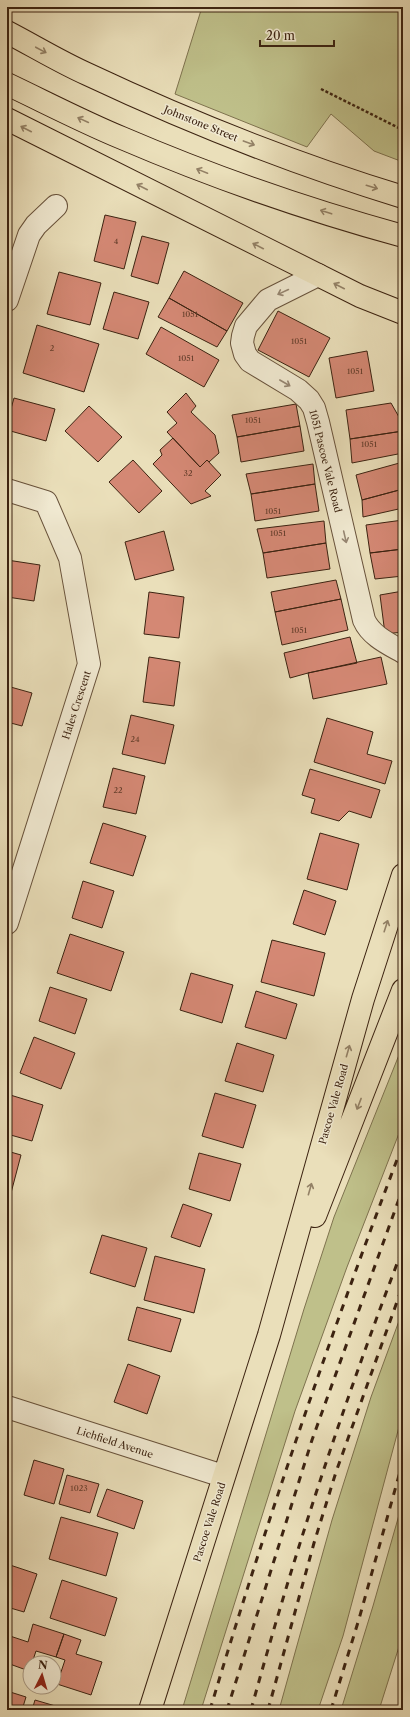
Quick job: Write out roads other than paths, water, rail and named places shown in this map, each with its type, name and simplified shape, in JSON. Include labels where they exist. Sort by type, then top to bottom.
[{"type":"main road","name":"Johnstone Street","points":[[7,32],[86,74],[200,124],[359,183],[403,197]]},
{"type":"main road","points":[[7,84],[121,138],[210,174],[370,227],[403,236]]},
{"type":"main road","points":[[7,119],[318,276],[360,296],[403,313]]},
{"type":"main road","points":[[360,296],[386,315],[403,330]]},
{"type":"main road","name":"Pascoe Vale Road","points":[[150,1710],[269,1335],[363,999],[403,875]]},
{"type":"main road","name":"Pascoe Vale Road","points":[[269,1335],[402,994]]},
{"type":"street","points":[[7,300],[29,235],[36,225],[56,206]]},
{"type":"street","name":"1051 Pascoe Vale Road","points":[[318,276],[268,300],[259,309],[244,330],[243,346],[250,361],[298,390],[312,404],[318,422],[364,620],[367,626],[375,634],[403,652]]},
{"type":"street","name":"Hales Crescent","points":[[7,490],[46,502],[70,558],[89,664],[7,923]]},
{"type":"street","name":"Lichfield Avenue","points":[[7,1407],[224,1476]]},
{"type":"railway","points":[[210,1710],[254,1567],[301,1425],[403,1144]]},
{"type":"railway","points":[[227,1710],[312,1440],[403,1188]]},
{"type":"railway","points":[[251,1710],[267,1651],[321,1477],[403,1248]]},
{"type":"railway","points":[[268,1710],[314,1543],[336,1472],[403,1285]]},
{"type":"railway","points":[[331,1710],[359,1619],[403,1461]]}]
